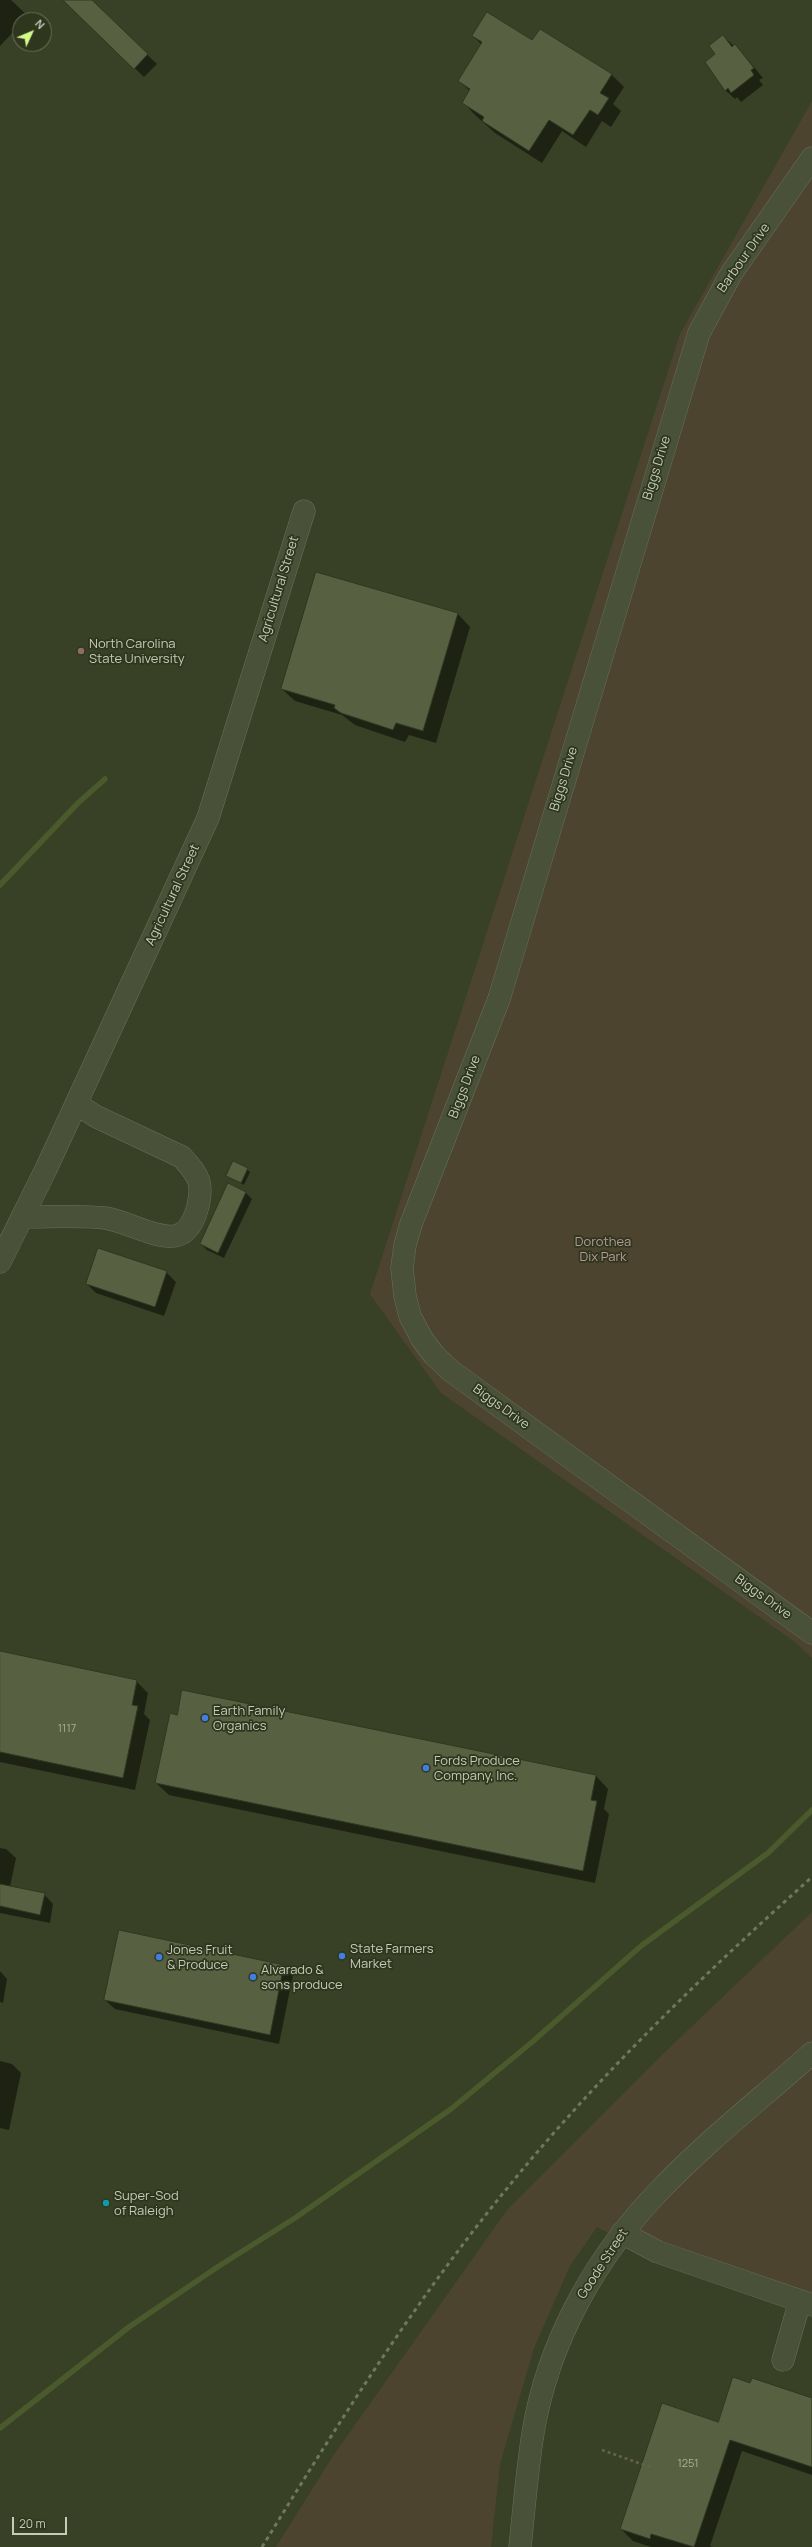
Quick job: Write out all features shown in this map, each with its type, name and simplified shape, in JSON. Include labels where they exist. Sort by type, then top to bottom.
[{"type":"street","name":"Barbour Drive","points":[[688,364],[699,333],[720,292],[812,158]]},
{"type":"street","name":"Biggs Drive","points":[[688,364],[499,999],[411,1224],[402,1268],[404,1289],[410,1316],[422,1339],[434,1355],[451,1371],[812,1633]]},
{"type":"street","name":"Agricultural Street","points":[[0,1262],[76,1104],[208,818],[304,512]]},
{"type":"street","points":[[22,1217],[105,1218],[139,1227],[162,1237],[177,1236],[187,1229],[194,1216],[201,1197],[199,1183],[192,1168],[182,1157],[97,1117],[76,1104]]},
{"type":"street","name":"Goode Street","points":[[520,2547],[533,2432],[545,2384],[560,2340],[578,2303],[622,2233],[683,2167],[812,2053]]},
{"type":"street","points":[[622,2233],[658,2252],[806,2303],[783,2360]]},
{"type":"path","points":[[602,2450],[653,2468]]},
{"type":"green space","name":"Dorothea Dix Park","points":[[812,101],[812,1658],[795,1642],[441,1393],[370,1294],[680,334]]},
{"type":"green space","points":[[812,1912],[812,2312],[631,2244],[597,2227],[570,2266],[534,2348],[500,2464],[491,2547],[276,2547],[333,2456],[507,2210],[666,2051]]},
{"type":"building","points":[[63,0],[92,0],[148,54],[134,69]]},
{"type":"building","points":[[487,12],[532,40],[540,29],[612,74],[600,93],[609,98],[598,115],[590,110],[573,135],[549,120],[529,151],[482,121],[484,117],[462,103],[470,89],[458,81],[482,42],[472,36]]},
{"type":"building","points":[[723,35],[732,47],[735,44],[754,68],[751,70],[754,75],[731,93],[728,88],[725,91],[705,62],[715,54],[709,46]]},
{"type":"building","points":[[316,572],[458,613],[423,731],[396,723],[393,730],[341,713],[334,708],[335,705],[281,689]]},
{"type":"building","points":[[233,1161],[248,1168],[241,1183],[226,1176]]},
{"type":"building","points":[[228,1183],[246,1192],[218,1253],[200,1244]]},
{"type":"building","points":[[98,1248],[167,1271],[155,1307],[86,1284]]},
{"type":"building","points":[[0,1651],[137,1680],[132,1705],[138,1706],[123,1778],[0,1752]]},
{"type":"building","points":[[182,1690],[596,1775],[591,1800],[597,1801],[583,1871],[155,1783],[170,1713],[177,1715]]},
{"type":"building","points":[[0,1884],[45,1893],[40,1915],[0,1906]]},
{"type":"building","points":[[119,1930],[284,1965],[270,2035],[104,2000]]},
{"type":"building","points":[[733,2377],[750,2383],[752,2378],[812,2398],[812,2467],[730,2440],[694,2547],[651,2534],[650,2539],[620,2529],[662,2403],[718,2422]]},
{"type":"waterway","points":[[0,885],[78,803],[105,779]]},
{"type":"waterway","points":[[0,2428],[129,2327],[219,2266],[295,2218],[451,2109],[531,2043],[641,1946],[768,1853],[812,1810]]},
{"type":"railway","points":[[262,2547],[349,2408],[410,2317],[442,2272],[509,2186],[580,2104],[654,2026],[732,1950],[812,1877]]},
{"type":"place","name":"North Carolina State University","points":[[81,651]]},
{"type":"place","name":"Earth Family Organics","points":[[205,1718]]},
{"type":"place","name":"Fords Produce Company, Inc.","points":[[426,1768]]},
{"type":"place","name":"State Farmers Market","points":[[342,1956]]},
{"type":"place","name":"Jones Fruit & Produce","points":[[159,1957]]},
{"type":"place","name":"Alvarado & sons produce","points":[[253,1977]]},
{"type":"place","name":"Super-Sod of Raleigh","points":[[106,2203]]}]
